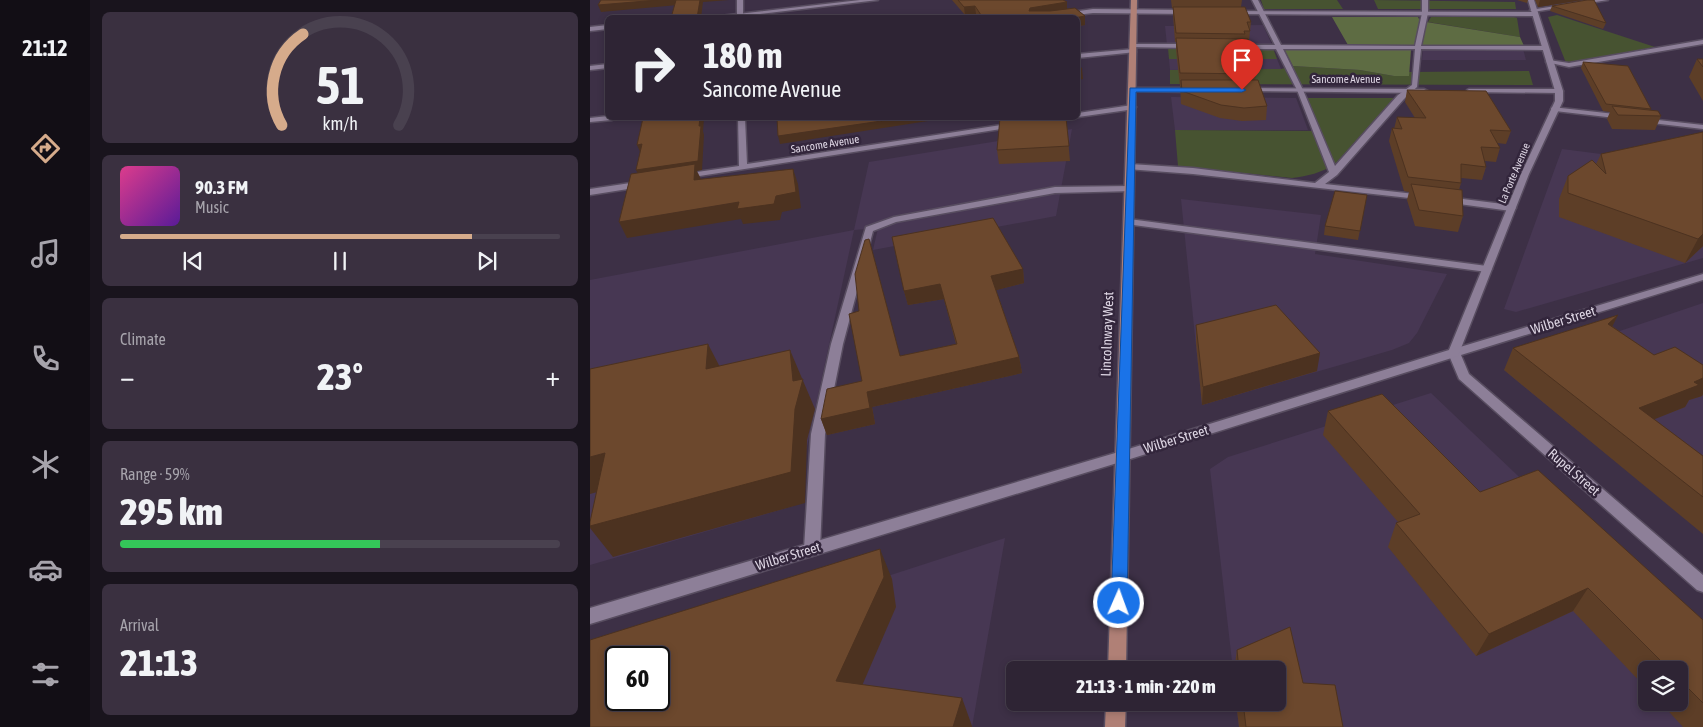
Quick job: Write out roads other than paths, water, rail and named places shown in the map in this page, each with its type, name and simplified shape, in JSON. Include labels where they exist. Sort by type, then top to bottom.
[{"type":"main road","name":"Lincolnway West","points":[[1117,661],[1134,6]]},
{"type":"main road","points":[[1115,727],[1116,711]]},
{"type":"street","points":[[740,0],[740,15]]},
{"type":"street","points":[[748,15],[875,0]]},
{"type":"street","points":[[1255,0],[1300,90],[1334,173]]},
{"type":"street","points":[[1319,184],[1334,173],[1408,91],[1415,86],[1418,48],[1425,13],[1425,0]]},
{"type":"street","points":[[1465,91],[1559,91],[1530,0]]},
{"type":"street","points":[[1225,12],[1534,12],[1605,0]]},
{"type":"street","points":[[1056,15],[1134,6],[1198,12]]},
{"type":"street","points":[[590,29],[605,27]]},
{"type":"street","points":[[1549,62],[1570,65],[1703,42]]},
{"type":"street","points":[[1080,56],[1134,49],[1200,46]]},
{"type":"street","points":[[1227,47],[1544,48]]},
{"type":"street","points":[[590,68],[605,66]]},
{"type":"street","points":[[1132,90],[1205,90]]},
{"type":"street","name":"Sancome Avenue","points":[[1242,90],[1437,91]]},
{"type":"street","name":"La Porte Avenue","points":[[1454,353],[1511,208],[1559,101],[1559,91]]},
{"type":"street","points":[[1080,116],[1132,107]]},
{"type":"street","points":[[1555,109],[1703,126]]},
{"type":"street","points":[[590,120],[605,119]]},
{"type":"street","points":[[742,120],[743,168]]},
{"type":"street","name":"Sancome Avenue","points":[[676,178],[1021,124]]},
{"type":"street","points":[[1130,167],[1194,170],[1511,208]]},
{"type":"street","points":[[590,192],[657,182]]},
{"type":"street","points":[[812,549],[818,434],[837,344],[870,229],[894,220],[1055,190],[1130,189]]},
{"type":"street","points":[[1129,222],[1487,269]]},
{"type":"street","name":"Wilber Street","points":[[590,616],[1122,456],[1703,277]]},
{"type":"street","name":"Rupel Street","points":[[1454,353],[1464,376],[1703,585]]}]
